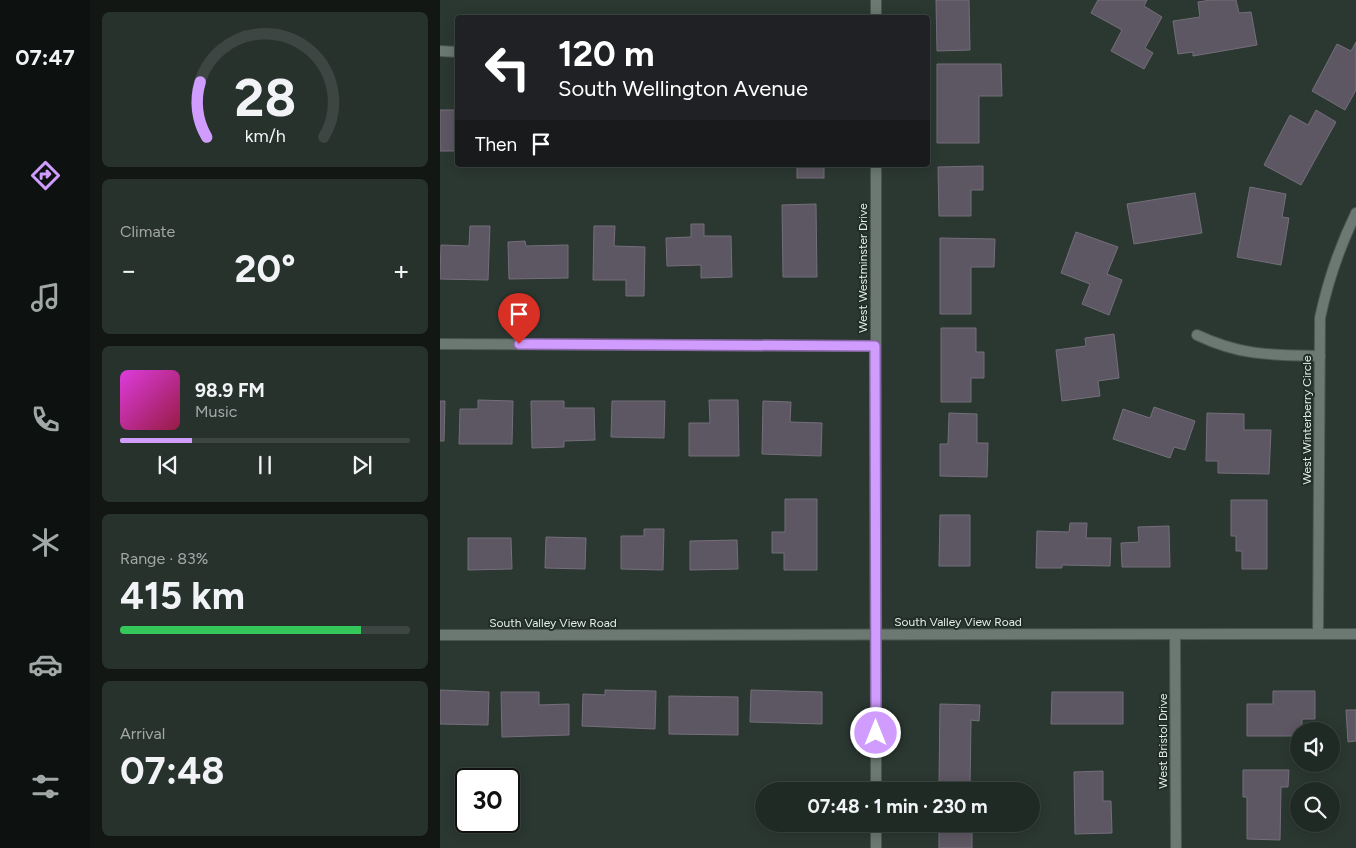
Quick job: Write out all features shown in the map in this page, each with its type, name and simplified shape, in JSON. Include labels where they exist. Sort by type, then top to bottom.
[{"type":"street","points":[[876,0],[876,15]]},
{"type":"street","points":[[440,52],[455,52]]},
{"type":"street","name":"West Westminster Drive","points":[[876,167],[876,782]]},
{"type":"street","name":"West Winterberry Circle","points":[[1318,634],[1320,318],[1327,285],[1340,245],[1356,213]]},
{"type":"street","points":[[1197,335],[1218,345],[1262,355],[1320,356]]},
{"type":"street","points":[[440,344],[875,346]]},
{"type":"street","name":"West Bristol Drive","points":[[1175,634],[1176,848]]},
{"type":"street","name":"South Valley View Road","points":[[440,636],[1356,634]]},
{"type":"street","points":[[876,832],[876,848]]},
{"type":"building","points":[[936,0],[969,0],[970,50],[937,51]]},
{"type":"building","points":[[1098,0],[1147,0],[1144,6],[1162,17],[1145,48],[1153,53],[1144,69],[1111,51],[1122,30],[1091,13]]},
{"type":"building","points":[[1236,0],[1239,13],[1251,12],[1257,45],[1193,56],[1193,52],[1178,54],[1173,21],[1200,17],[1198,2]]},
{"type":"building","points":[[1356,42],[1356,90],[1345,110],[1312,91],[1337,44],[1351,51]]},
{"type":"building","points":[[937,64],[1001,64],[1002,96],[979,96],[979,143],[937,143]]},
{"type":"building","points":[[440,110],[455,110],[455,151],[440,151]]},
{"type":"building","points":[[1316,110],[1336,122],[1301,185],[1264,165],[1290,115],[1308,125]]},
{"type":"building","points":[[983,166],[983,190],[971,190],[971,216],[939,216],[938,167]]},
{"type":"building","points":[[797,167],[824,167],[824,178],[797,178]]},
{"type":"building","points":[[1250,187],[1286,194],[1282,217],[1289,218],[1281,265],[1237,257]]},
{"type":"building","points":[[1195,193],[1202,233],[1134,244],[1127,204]]},
{"type":"building","points":[[816,204],[817,277],[783,277],[782,205]]},
{"type":"building","points":[[691,224],[704,224],[704,236],[731,236],[732,277],[701,278],[701,265],[667,266],[666,238],[691,237]]},
{"type":"building","points":[[470,226],[490,226],[488,280],[440,279],[441,245],[469,246]]},
{"type":"building","points":[[594,226],[615,226],[614,246],[645,247],[644,296],[626,296],[626,280],[593,280]]},
{"type":"building","points":[[1076,232],[1118,247],[1107,274],[1122,280],[1109,315],[1082,304],[1090,284],[1061,273]]},
{"type":"building","points":[[940,238],[995,239],[994,267],[971,267],[971,314],[940,314]]},
{"type":"building","points":[[525,241],[526,246],[568,245],[568,278],[509,279],[508,242]]},
{"type":"building","points":[[941,328],[976,328],[976,352],[984,352],[984,378],[971,378],[971,402],[941,402]]},
{"type":"building","points":[[1114,334],[1119,378],[1098,381],[1100,396],[1062,401],[1056,350],[1086,346],[1085,338]]},
{"type":"building","points":[[478,400],[513,401],[512,444],[459,444],[460,409],[478,409]]},
{"type":"building","points":[[709,400],[738,400],[739,456],[689,456],[689,423],[710,423]]},
{"type":"building","points":[[440,401],[445,401],[444,441],[440,441]]},
{"type":"building","points":[[531,401],[564,401],[564,408],[594,408],[595,440],[564,441],[564,447],[532,448]]},
{"type":"building","points":[[612,401],[665,401],[664,438],[611,437]]},
{"type":"building","points":[[763,401],[791,402],[790,422],[822,423],[821,456],[762,454]]},
{"type":"building","points":[[1154,407],[1195,421],[1185,450],[1174,447],[1170,458],[1113,439],[1123,409],[1150,418]]},
{"type":"building","points":[[949,413],[977,414],[977,443],[988,443],[987,477],[940,476],[940,444],[948,444]]},
{"type":"building","points":[[1207,413],[1244,414],[1244,430],[1271,430],[1269,474],[1218,473],[1218,461],[1206,461]]},
{"type":"building","points":[[785,499],[817,499],[817,570],[784,570],[784,553],[772,553],[772,532],[785,532]]},
{"type":"building","points":[[1231,500],[1267,500],[1267,569],[1242,569],[1242,551],[1236,551],[1236,536],[1231,536]]},
{"type":"building","points":[[940,515],[970,515],[970,566],[939,566]]},
{"type":"building","points":[[1070,523],[1087,523],[1086,538],[1111,538],[1110,566],[1062,565],[1062,568],[1036,568],[1037,531],[1069,532]]},
{"type":"building","points":[[1169,526],[1170,567],[1122,567],[1121,543],[1139,542],[1138,527]]},
{"type":"building","points":[[644,529],[664,529],[663,570],[621,569],[621,536],[644,536]]},
{"type":"building","points":[[546,537],[586,538],[585,569],[545,568]]},
{"type":"building","points":[[468,538],[511,538],[512,569],[468,570]]},
{"type":"building","points":[[737,540],[738,569],[690,570],[690,541]]},
{"type":"building","points":[[440,690],[489,692],[488,725],[440,724]]},
{"type":"building","points":[[605,690],[656,691],[655,729],[582,726],[583,694],[605,695]]},
{"type":"building","points":[[751,690],[822,692],[822,724],[750,722]]},
{"type":"building","points":[[1273,691],[1315,691],[1315,719],[1302,719],[1302,722],[1290,722],[1290,736],[1247,736],[1247,704],[1273,704]]},
{"type":"building","points":[[501,692],[539,692],[539,705],[569,704],[569,735],[502,737]]},
{"type":"building","points":[[1052,692],[1123,692],[1123,724],[1051,724]]},
{"type":"building","points":[[669,696],[738,697],[738,735],[669,734]]},
{"type":"building","points":[[940,704],[980,705],[979,721],[971,720],[970,782],[939,782]]},
{"type":"building","points":[[1346,710],[1356,710],[1356,741],[1348,742]]},
{"type":"building","points":[[1243,770],[1289,770],[1288,787],[1281,787],[1280,840],[1247,839],[1247,797],[1243,797]]},
{"type":"building","points":[[1103,771],[1103,801],[1111,801],[1112,833],[1075,834],[1074,772]]},
{"type":"building","points":[[939,832],[972,832],[972,848],[939,848]]},
{"type":"route","points":[[519,344],[875,346],[876,733]]}]
